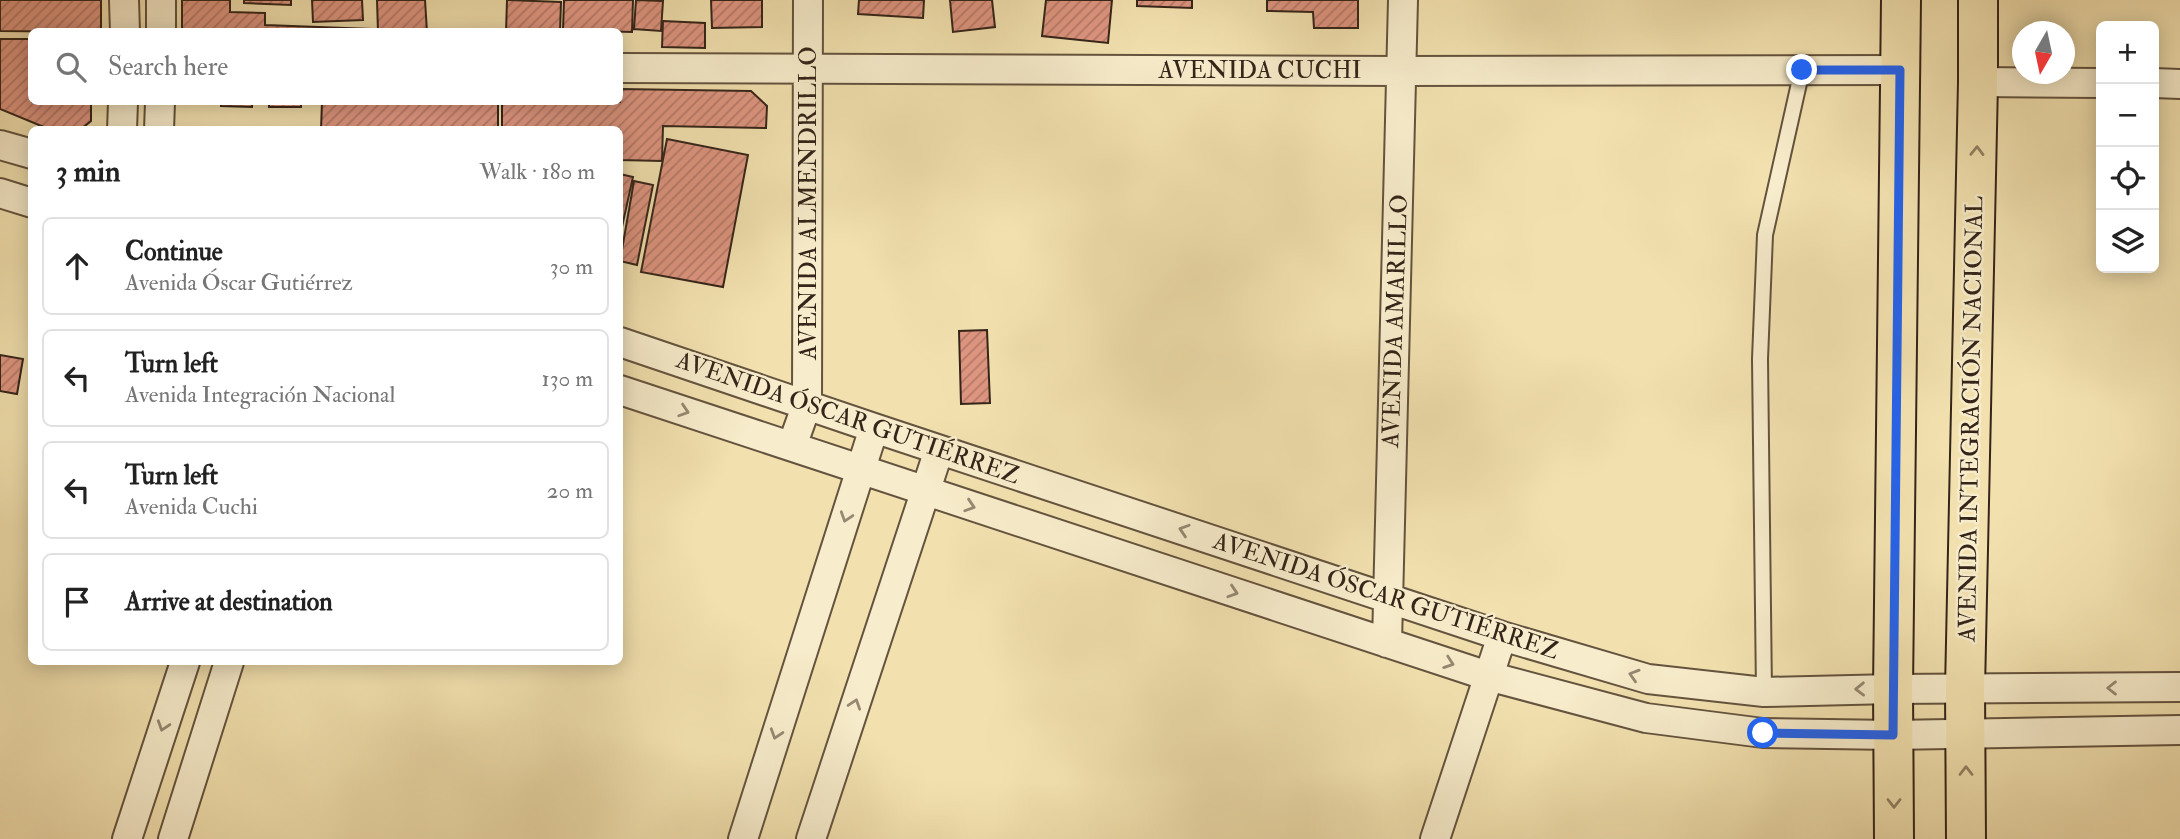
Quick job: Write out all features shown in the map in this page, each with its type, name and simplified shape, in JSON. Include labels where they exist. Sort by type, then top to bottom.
[{"type":"main road","points":[[1894,839],[1893,689],[1901,0]]},
{"type":"main road","name":"AVENIDA INTEGRACIÓN NACIONAL","points":[[1965,839],[1965,689],[1978,0]]},
{"type":"street","points":[[124,0],[125,28]]},
{"type":"street","points":[[161,0],[161,28]]},
{"type":"street","name":"AVENIDA ALMENDRILLO","points":[[792,446],[807,404],[808,0]]},
{"type":"street","name":"AVENIDA AMARILLO","points":[[1387,642],[1403,0]]},
{"type":"street","name":"AVENIDA CUCHI","points":[[623,68],[1900,70]]},
{"type":"street","points":[[1978,82],[2096,83]]},
{"type":"street","points":[[2159,83],[2180,84]]},
{"type":"street","points":[[122,126],[123,105]]},
{"type":"street","points":[[159,126],[160,105]]},
{"type":"street","points":[[0,145],[28,153]]},
{"type":"street","points":[[0,193],[28,202]]},
{"type":"street","name":"AVENIDA ÓSCAR GUTIÉRREZ","points":[[623,343],[1502,636],[1648,679],[1764,692],[2180,687]]},
{"type":"street","name":"AVENIDA ÓSCAR GUTIÉRREZ","points":[[623,391],[1488,676],[1646,718],[1763,733],[1893,735],[2180,730]]},
{"type":"street","points":[[743,839],[874,428]]},
{"type":"street","points":[[811,839],[939,450]]},
{"type":"street","points":[[1435,839],[1502,636]]},
{"type":"street","points":[[127,839],[184,665]]},
{"type":"street","points":[[173,839],[228,665]]},
{"type":"lane","points":[[1764,692],[1760,359],[1765,235],[1802,70]]},
{"type":"building","points":[[0,0],[101,0],[101,28],[28,28],[28,31],[0,31]]},
{"type":"building","points":[[182,0],[230,0],[230,12],[265,13],[265,25],[344,28],[182,28]]},
{"type":"building","points":[[244,0],[291,0],[291,5],[244,3]]},
{"type":"building","points":[[312,0],[362,0],[363,20],[313,22]]},
{"type":"building","points":[[377,0],[425,0],[427,28],[378,28]]},
{"type":"building","points":[[507,0],[561,2],[560,28],[506,28]]},
{"type":"building","points":[[564,0],[633,0],[632,32],[623,32],[623,28],[563,28]]},
{"type":"building","points":[[636,0],[663,1],[661,31],[634,29]]},
{"type":"building","points":[[711,0],[762,0],[762,27],[712,28]]},
{"type":"building","points":[[859,0],[924,0],[923,18],[858,14]]},
{"type":"building","points":[[950,0],[992,0],[995,27],[953,32]]},
{"type":"building","points":[[1046,0],[1112,0],[1108,43],[1042,36]]},
{"type":"building","points":[[1137,0],[1192,0],[1192,8],[1137,6]]},
{"type":"building","points":[[1267,0],[1358,0],[1358,28],[1314,28],[1313,12],[1267,11]]},
{"type":"building","points":[[663,21],[705,23],[705,48],[662,47]]},
{"type":"building","points":[[0,39],[28,39],[28,105],[91,105],[91,121],[85,126],[41,126],[0,109]]},
{"type":"building","points":[[623,89],[751,91],[767,106],[766,128],[663,126],[662,161],[623,160],[623,126],[502,126],[502,105],[623,105]]},
{"type":"building","points":[[252,105],[252,107],[221,106]]},
{"type":"building","points":[[269,105],[301,105],[301,107]]},
{"type":"building","points":[[322,105],[498,105],[498,126],[321,126]]},
{"type":"building","points":[[667,139],[748,155],[723,287],[641,272]]},
{"type":"building","points":[[623,175],[633,177],[623,222]]},
{"type":"building","points":[[634,181],[653,185],[637,265],[623,262],[623,244]]},
{"type":"building","points":[[987,330],[990,403],[961,404],[959,331]]},
{"type":"building","points":[[0,355],[23,359],[17,394],[0,391]]},
{"type":"route","points":[[1763,733],[1893,735],[1900,70],[1802,70]]}]
